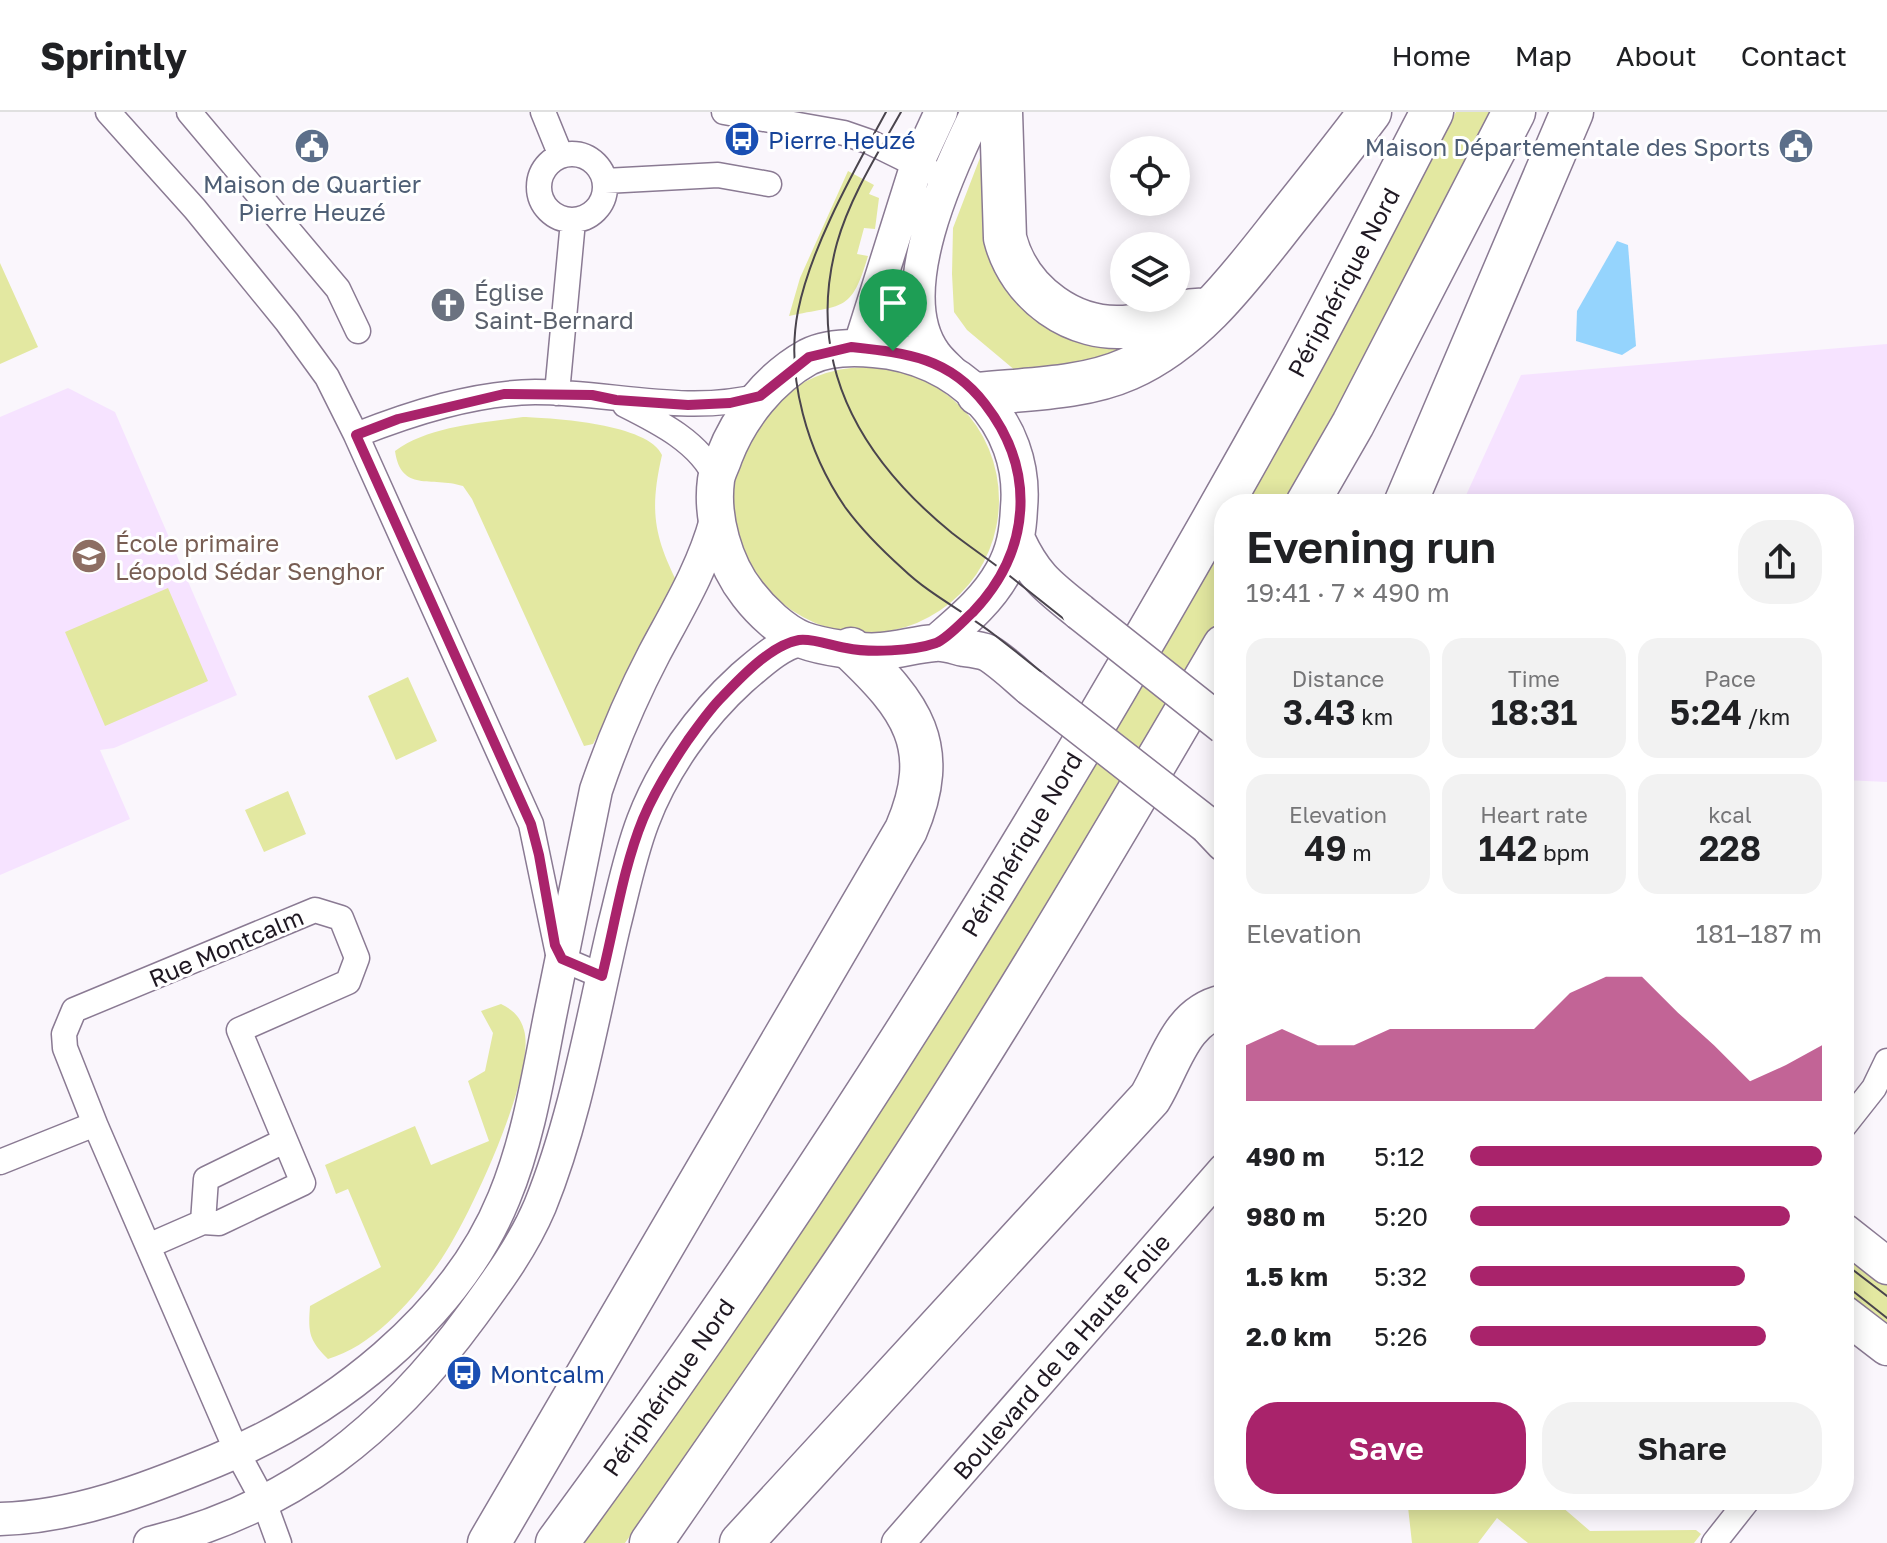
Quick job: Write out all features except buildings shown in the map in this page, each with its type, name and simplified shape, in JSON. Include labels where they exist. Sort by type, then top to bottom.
[{"type":"highway","points":[[1001,112],[1005,238],[1009,252],[1027,283],[1041,297],[1072,318],[1109,326],[1151,323],[1187,309],[1209,311]]},
{"type":"highway","points":[[965,383],[1071,385],[1129,369],[1183,335],[1209,311],[1263,248],[1370,112]]},
{"type":"highway","name":"Périphérique Nord","points":[[1227,494],[1293,377],[1432,112]]},
{"type":"highway","points":[[1313,494],[1353,424],[1514,112]]},
{"type":"highway","points":[[1353,424],[1399,389],[1540,112]]},
{"type":"highway","points":[[1409,494],[1572,112]]},
{"type":"highway","name":"Périphérique Nord","points":[[557,1543],[799,1198],[1030,831],[1214,518]]},
{"type":"highway","points":[[489,1543],[906,830],[916,807],[922,782],[921,761],[912,724],[887,683],[851,649]]},
{"type":"highway","points":[[651,1543],[870,1224],[994,1032],[1116,833],[1214,663]]},
{"type":"highway","points":[[741,1543],[1150,1098],[1178,1041],[1194,1019],[1214,1010]]},
{"type":"main road","points":[[938,642],[987,596],[1004,571],[1017,540],[1021,490],[1017,464],[1001,424],[965,383],[915,356],[859,348],[831,350],[809,357],[760,396],[749,409],[728,447],[716,479],[716,520],[734,572],[748,594],[774,621],[802,639],[879,652],[938,642],[986,652],[1214,832]]},
{"type":"main road","points":[[1017,540],[1036,574],[1214,718]]},
{"type":"main road","points":[[1854,1240],[1887,1266]]},
{"type":"main road","points":[[1854,1322],[1887,1347]]},
{"type":"street","points":[[108,112],[204,219],[327,377],[531,824],[555,945],[562,959],[602,976]]},
{"type":"street","points":[[189,112],[338,289],[358,331]]},
{"type":"street","points":[[543,112],[561,156]]},
{"type":"street","points":[[724,112],[844,133],[931,171]]},
{"type":"street","points":[[941,112],[931,171],[920,307],[927,340],[934,353],[965,383]]},
{"type":"street","points":[[859,348],[931,171],[977,112]]},
{"type":"street","points":[[561,156],[584,156],[601,170],[605,181],[605,193],[594,213],[573,221],[553,215],[540,198],[540,178],[545,168],[561,156]]},
{"type":"street","points":[[605,181],[718,175],[769,184]]},
{"type":"street","points":[[557,393],[573,221]]},
{"type":"street","points":[[356,435],[398,419],[504,394],[557,393],[616,400],[712,405],[760,396]]},
{"type":"street","points":[[616,400],[651,418],[694,447],[716,479]]},
{"type":"street","points":[[150,1543],[206,1527],[300,1420],[342,1391],[429,1312],[478,1247],[505,1197],[532,1105],[596,790],[613,741],[653,657],[695,580],[716,520]]},
{"type":"street","points":[[0,1519],[104,1502],[188,1473],[251,1478],[324,1466],[380,1421],[450,1345],[507,1267],[523,1240],[551,1177],[571,1110],[634,844],[662,780],[700,723],[721,698],[777,650],[802,639]]},
{"type":"street","name":"Rue Montcalm","points":[[148,1246],[203,1222],[219,1223],[303,1183],[239,1030],[348,982],[357,958],[341,918],[315,910],[74,1010],[64,1034],[65,1048],[95,1124],[148,1246],[279,1543]]},
{"type":"street","points":[[1854,1113],[1874,1088],[1887,1061]]},
{"type":"street","points":[[0,1162],[95,1124]]},
{"type":"street","points":[[203,1222],[206,1179],[284,1141]]},
{"type":"street","name":"Boulevard de la Haute Folie","points":[[898,1543],[1214,1181]]},
{"type":"street","points":[[1714,1543],[1740,1510]]},
{"type":"shaded area","points":[[1887,344],[1887,782],[1854,780],[1854,494],[1467,494],[1521,375]]},
{"type":"shaded area","name":"École primaire Léopold Sédar Senghor","points":[[68,388],[115,412],[237,695],[114,748],[100,750],[130,819],[0,875],[0,417]]},
{"type":"green space","points":[[1456,112],[1496,112],[1386,321],[1289,494],[1247,494]]},
{"type":"green space","points":[[988,137],[990,221],[1132,354],[1023,377],[967,330],[954,312],[953,228]]},
{"type":"green space","points":[[848,171],[874,185],[869,194],[879,198],[875,229],[864,228],[857,254],[868,256],[862,275],[850,297],[842,303],[789,316],[800,278]]},
{"type":"green space","points":[[0,263],[38,347],[0,364]]},
{"type":"green space","points":[[866,367],[892,369],[917,377],[940,389],[960,406],[977,426],[989,449],[997,474],[997,526],[989,551],[977,574],[960,594],[940,611],[917,623],[892,631],[866,633],[840,631],[815,623],[792,611],[772,594],[755,574],[743,551],[735,526],[733,500],[735,474],[743,449],[755,426],[772,406],[792,389],[815,377],[840,369]]},
{"type":"green space","points":[[523,417],[577,421],[620,430],[639,436],[654,445],[662,455],[656,493],[656,524],[664,554],[680,588],[593,744],[584,746],[472,499],[463,486],[411,478],[398,464],[395,451],[439,431]]},
{"type":"green space","points":[[1214,552],[1214,625],[984,1016],[795,1305],[625,1543],[576,1543]]},
{"type":"green space","points":[[168,588],[208,681],[105,726],[65,632]]},
{"type":"green space","points":[[408,677],[437,741],[396,760],[368,696]]},
{"type":"green space","points":[[288,791],[306,834],[264,852],[245,810]]},
{"type":"green space","points":[[501,1004],[520,1021],[524,1030],[525,1051],[510,1113],[465,1218],[438,1264],[404,1307],[361,1344],[328,1359],[311,1336],[310,1306],[381,1267],[348,1189],[336,1194],[325,1165],[415,1126],[431,1165],[489,1141],[468,1081],[485,1071],[493,1033],[481,1011]]},
{"type":"green space","points":[[1854,1255],[1887,1281],[1887,1330],[1854,1304]]},
{"type":"green space","points":[[1408,1510],[1566,1510],[1590,1531],[1696,1530],[1701,1534],[1694,1543],[1528,1543],[1497,1518],[1478,1543],[1412,1543]]},
{"type":"water","points":[[1617,241],[1628,245],[1636,346],[1622,355],[1576,341],[1577,311]]},
{"type":"tram line","points":[[886,112],[823,235],[798,311],[795,336],[797,388],[810,439],[820,463],[851,515],[913,578],[992,633],[1214,810]]},
{"type":"tram line","points":[[901,112],[849,209],[837,243],[829,287],[828,329],[835,368],[848,405],[866,440],[919,504],[1214,738]]},
{"type":"tram line","points":[[1854,1271],[1887,1296]]},
{"type":"tram line","points":[[1854,1292],[1887,1318]]},
{"type":"place","name":"Pierre Heuzé","points":[[742,139]]},
{"type":"place","name":"Maison de Quartier Pierre Heuzé","points":[[312,146]]},
{"type":"place","name":"Maison Départementale des Sports","points":[[1796,146]]},
{"type":"place","name":"Église Saint-Bernard","points":[[448,305]]},
{"type":"place","name":"École primaire Léopold Sédar Senghor","points":[[89,556]]},
{"type":"place","name":"Montcalm","points":[[464,1373]]},
{"type":"route","points":[[851,347],[893,351],[915,356],[952,372],[978,394],[1001,424],[1017,464],[1021,490],[1017,540],[1004,571],[969,616],[938,642],[879,652],[802,639],[777,650],[743,677],[700,723],[662,780],[643,818],[602,976],[562,959],[555,945],[531,824],[356,435],[452,404],[504,394],[592,395],[616,400],[688,405],[730,403],[760,396],[809,357],[851,347]]}]
